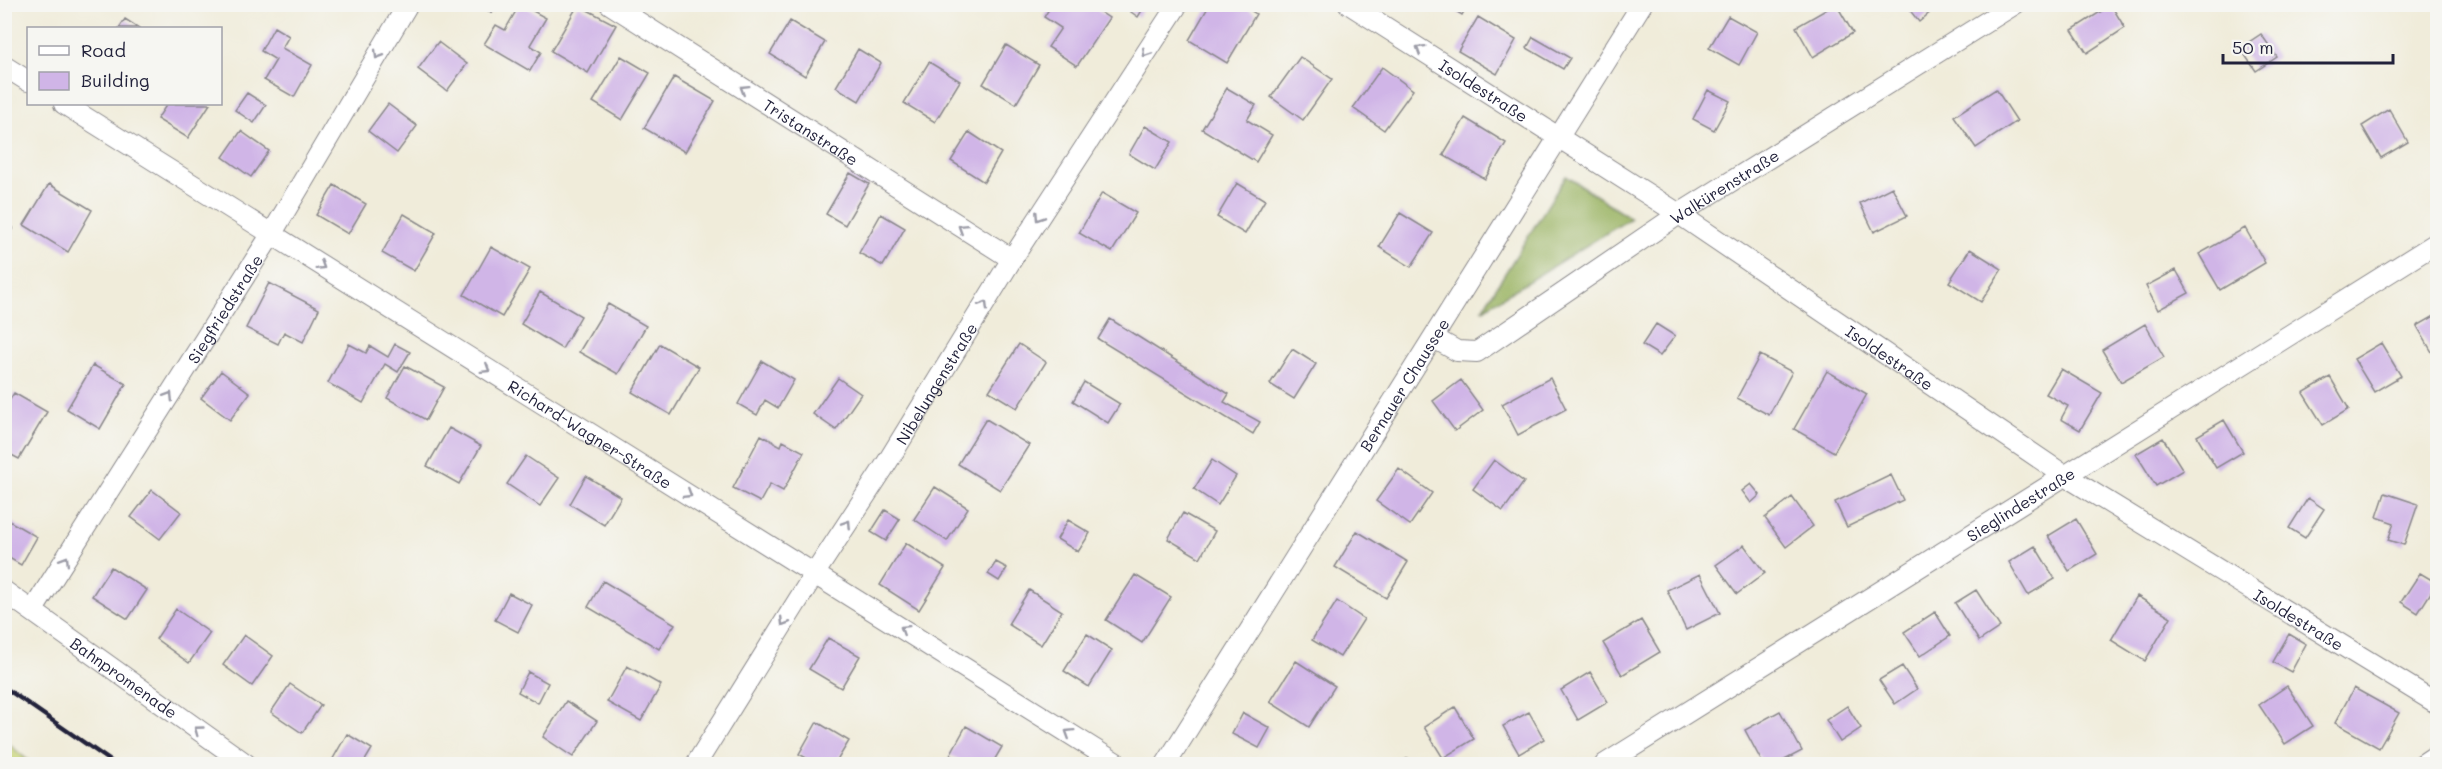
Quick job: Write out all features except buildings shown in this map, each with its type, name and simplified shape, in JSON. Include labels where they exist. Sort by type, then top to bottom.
[{"type":"street","name":"Siegfriedstraße","points":[[33,610],[271,235],[408,4]]},
{"type":"street","name":"Tristanstraße","points":[[610,4],[1012,259]]},
{"type":"street","name":"Nibelungenstraße","points":[[696,765],[815,573],[883,469],[1012,259],[1178,4]]},
{"type":"street","name":"Isoldestraße","points":[[1349,4],[1679,214],[2064,475],[2438,704]]},
{"type":"street","name":"Bernauer Chaussee","points":[[1166,765],[1642,4]]},
{"type":"street","name":"Walkürenstraße","points":[[1434,338],[1457,351],[1477,351],[1679,214],[2015,4]]},
{"type":"street","points":[[4,66],[27,80]]},
{"type":"street","name":"Richard-Wagner-Straße","points":[[66,105],[1118,765]]},
{"type":"street","name":"Sieglindestraße","points":[[1605,765],[2438,242]]},
{"type":"street","name":"Bahnpromenade","points":[[4,591],[246,765]]},
{"type":"street","points":[[2423,765],[2438,754]]},
{"type":"green space","points":[[1566,176],[1631,218],[1482,310]]},
{"type":"green space","points":[[5,741],[32,764],[5,764]]},
{"type":"railway","points":[[4,687],[115,764]]}]
